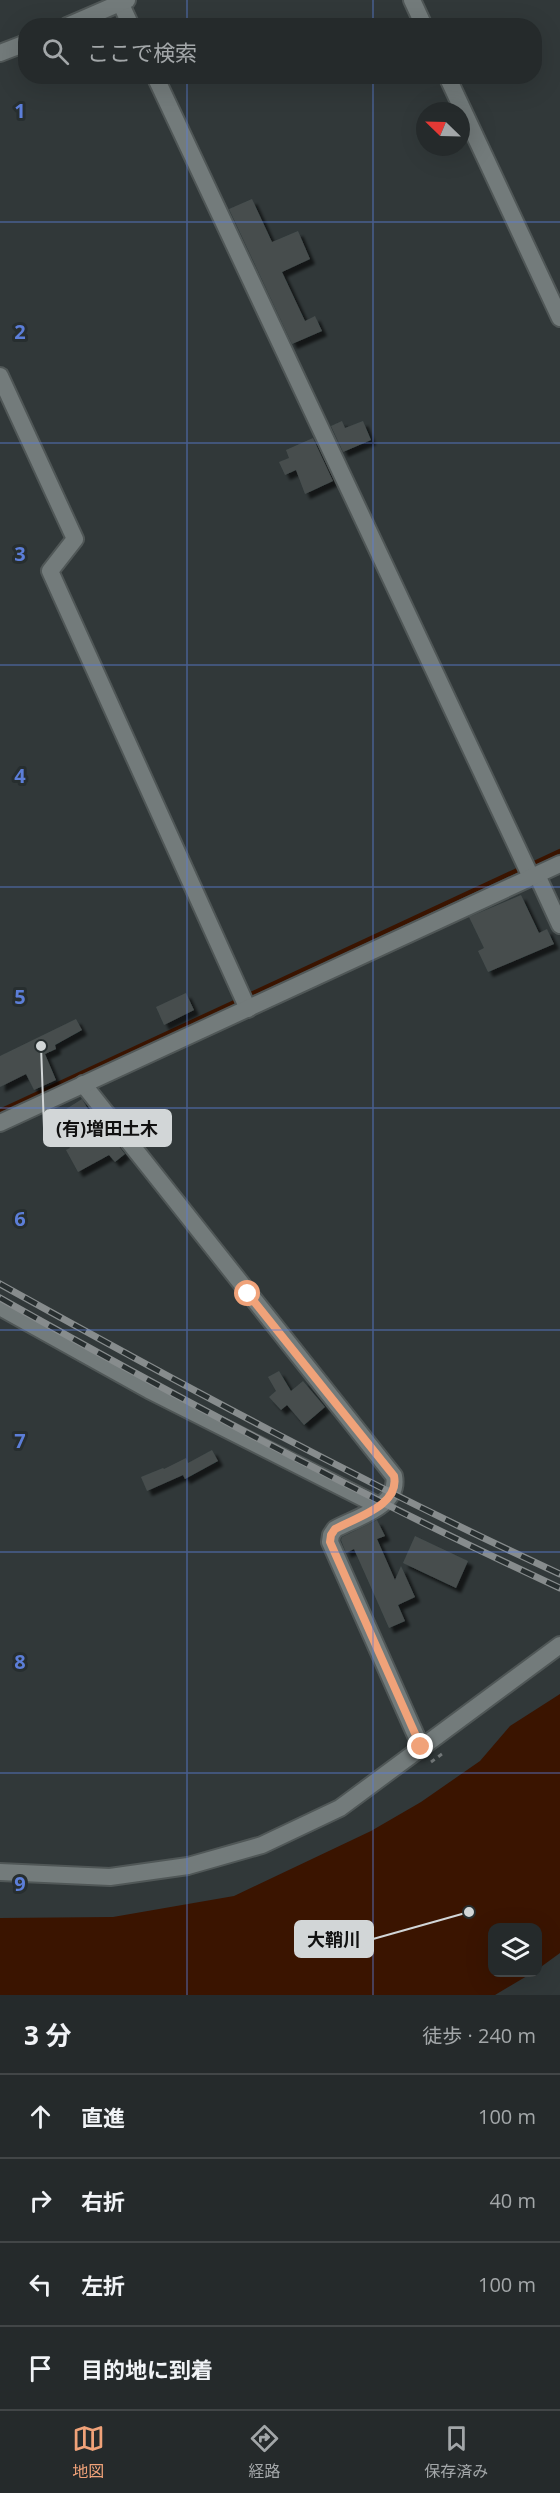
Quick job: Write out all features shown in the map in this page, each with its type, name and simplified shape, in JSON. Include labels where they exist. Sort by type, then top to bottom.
[{"type":"street","points":[[412,0],[420,18]]},
{"type":"street","points":[[84,18],[122,1],[128,18]]},
{"type":"street","points":[[0,53],[18,46]]},
{"type":"street","points":[[159,84],[531,872],[560,925]]},
{"type":"street","points":[[451,84],[560,318]]},
{"type":"street","points":[[0,376],[75,539],[50,571],[246,1001]]},
{"type":"street","points":[[0,1123],[83,1084],[246,1001],[262,1000],[531,872],[560,864]]},
{"type":"street","points":[[83,1084],[394,1476],[396,1486],[390,1498],[335,1529],[330,1542],[421,1747]]},
{"type":"street","points":[[0,1307],[149,1390],[379,1506]]},
{"type":"street","points":[[0,1872],[111,1877],[188,1866],[262,1845],[340,1808],[560,1645]]},
{"type":"shaded area","points":[[560,1694],[560,1953],[542,1966],[542,1923],[488,1923],[488,1977],[525,1977],[495,1995],[0,1995],[0,1918],[113,1917],[234,1896],[371,1831],[421,1802],[480,1761],[510,1726]]},
{"type":"building","points":[[252,199],[272,242],[298,231],[310,259],[282,272],[305,321],[315,316],[322,331],[292,344],[229,209]]},
{"type":"building","points":[[342,421],[345,428],[363,421],[371,440],[343,452],[331,426]]},
{"type":"building","points":[[313,438],[333,481],[305,494],[296,470],[285,475],[279,462],[289,458],[286,450]]},
{"type":"building","points":[[521,895],[539,933],[547,929],[554,944],[488,972],[478,951],[484,948],[469,917]]},
{"type":"building","points":[[186,993],[194,1010],[164,1025],[156,1007]]},
{"type":"building","points":[[76,1019],[82,1030],[55,1045],[56,1049],[45,1054],[56,1080],[34,1090],[26,1074],[0,1087],[0,1056]]},
{"type":"building","points":[[82,1099],[104,1136],[108,1132],[125,1154],[115,1162],[109,1155],[78,1172],[66,1150],[70,1148],[52,1118]]},
{"type":"building","points":[[279,1371],[291,1391],[303,1381],[325,1407],[304,1425],[287,1405],[281,1410],[269,1397],[276,1391],[268,1377]]},
{"type":"building","points":[[212,1450],[218,1461],[185,1479],[183,1475],[147,1491],[141,1477],[186,1458],[188,1463]]},
{"type":"building","points":[[377,1520],[385,1536],[377,1539],[395,1580],[401,1566],[415,1597],[398,1605],[405,1621],[389,1628],[354,1549],[346,1553],[341,1540],[342,1537]]},
{"type":"building","points":[[415,1536],[468,1561],[456,1588],[403,1563]]},
{"type":"waterway","points":[[530,865],[560,851]]},
{"type":"waterway","points":[[247,996],[522,868]]},
{"type":"waterway","points":[[0,1111],[239,1000]]},
{"type":"railway","points":[[0,1284],[277,1434],[418,1506],[560,1574]]},
{"type":"railway","points":[[0,1298],[277,1449],[560,1588]]},
{"type":"place","name":"(有)増田土木","points":[[41,1046]]},
{"type":"place","name":"大鞘川","points":[[469,1912]]},
{"type":"route","points":[[248,1294],[394,1476],[396,1486],[390,1498],[335,1529],[330,1542],[421,1747]]}]
